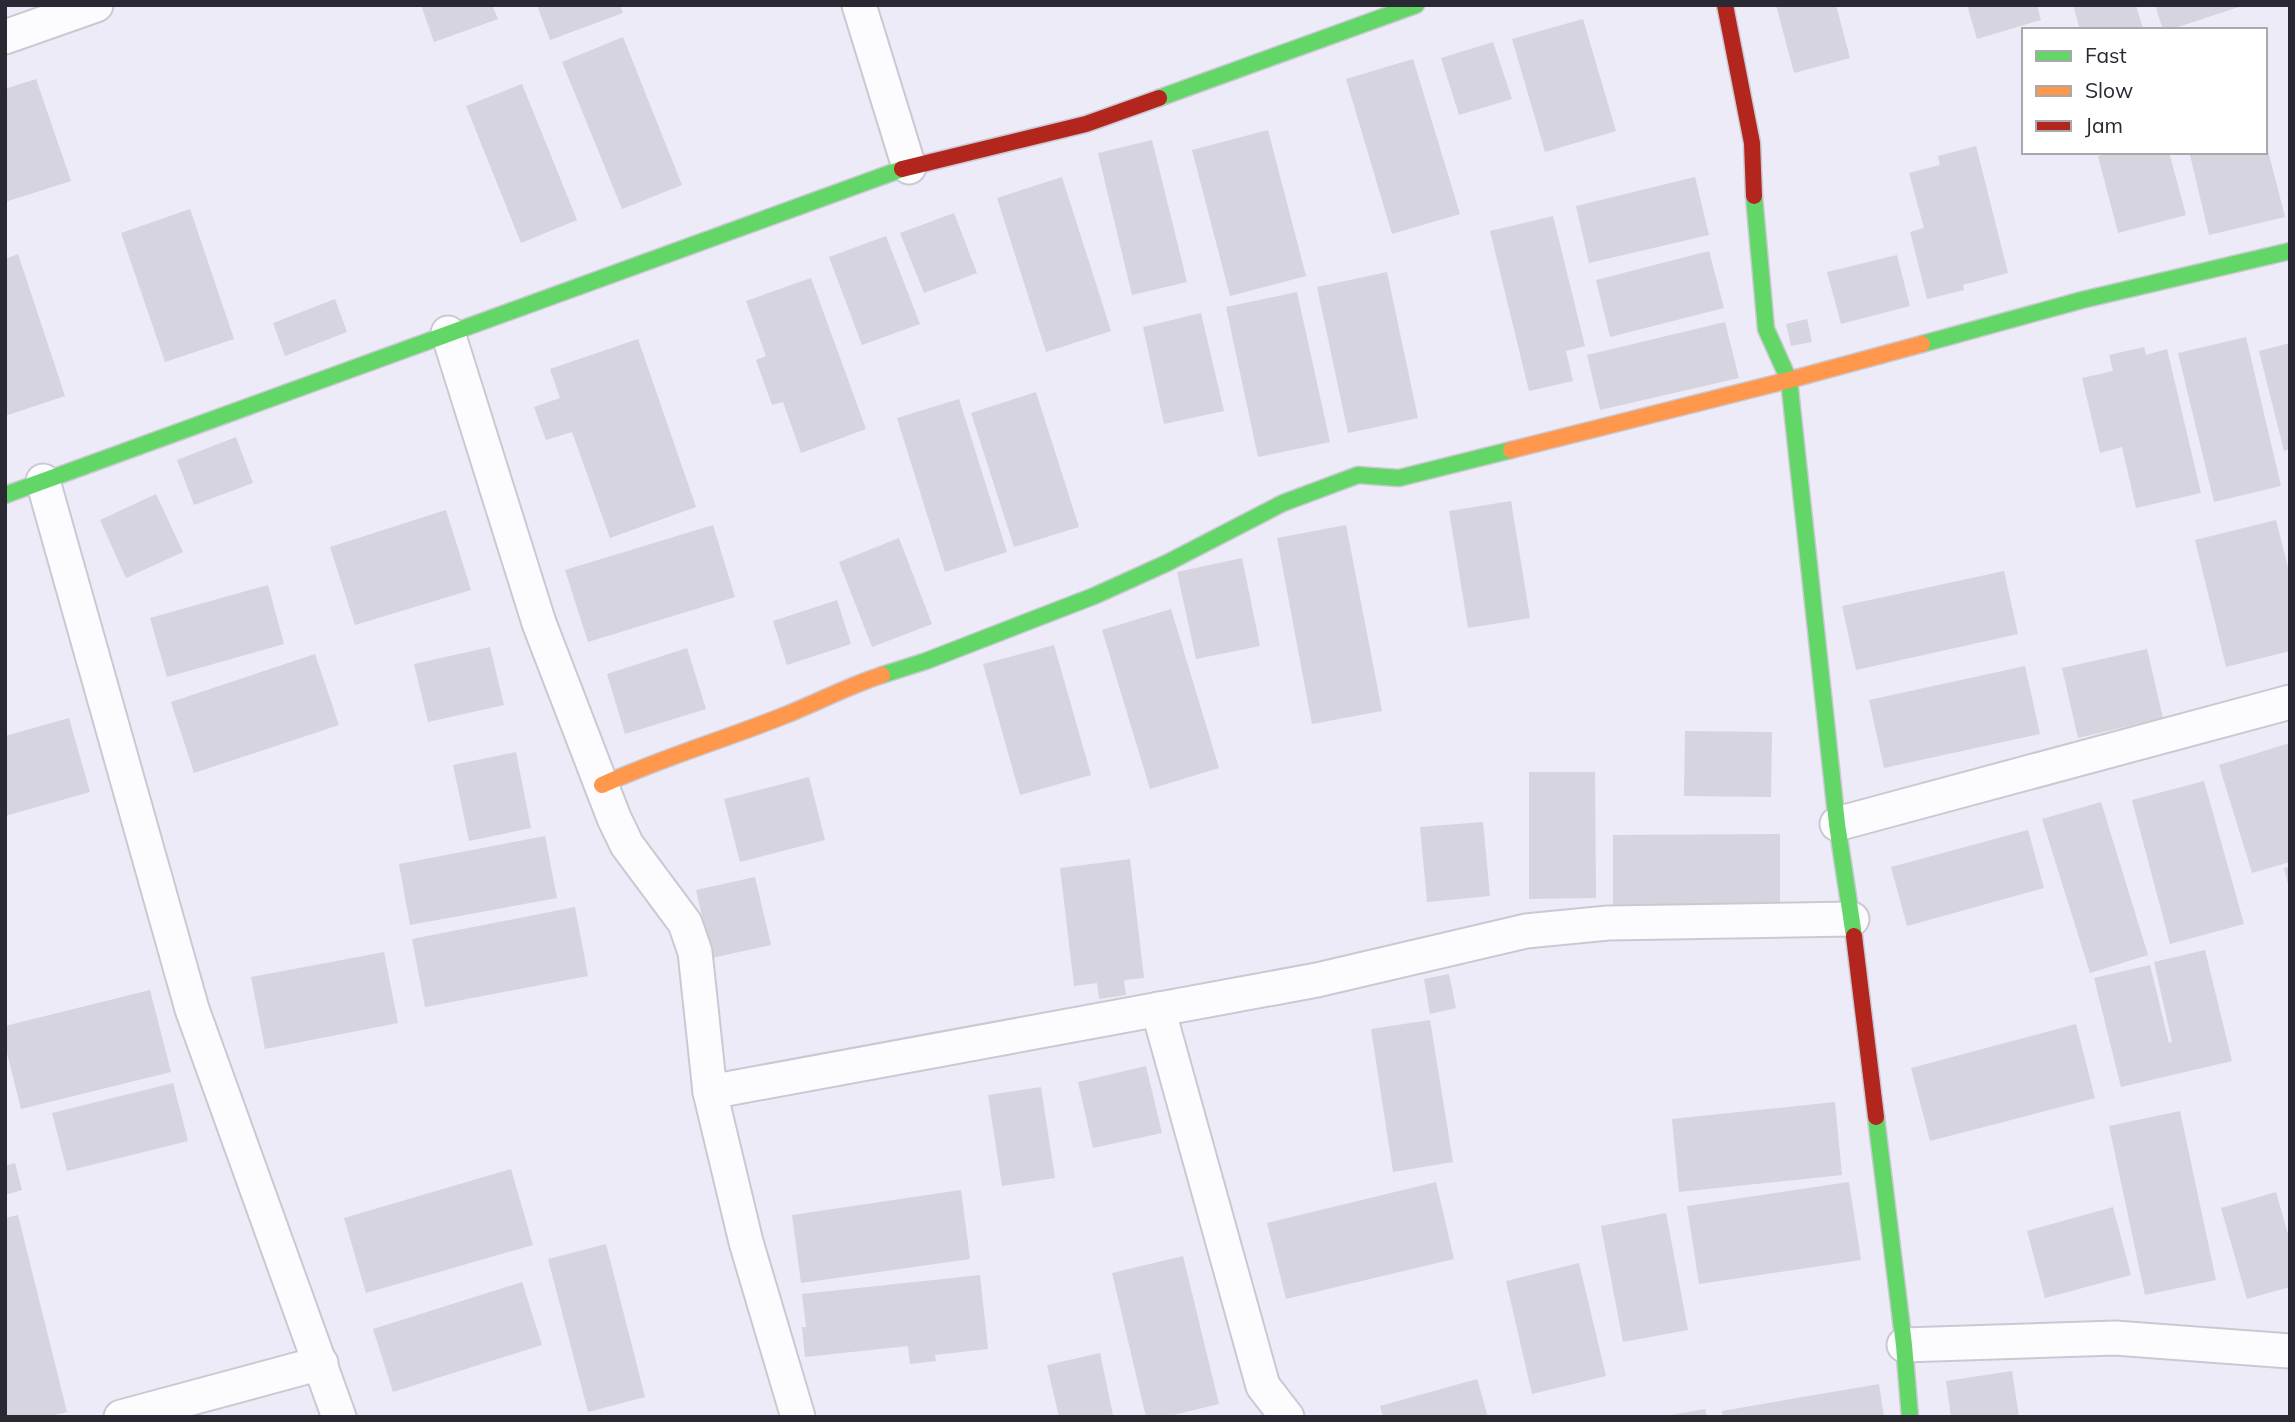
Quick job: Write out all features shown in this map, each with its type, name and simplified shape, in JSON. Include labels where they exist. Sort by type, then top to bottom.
[{"type":"street","points":[[5,37],[96,5]]},
{"type":"street","points":[[859,5],[909,167]]},
{"type":"street","points":[[5,495],[909,167],[1086,124],[1416,5]]},
{"type":"street","points":[[1726,5],[1752,142],[1755,222],[1766,329],[1789,380],[1837,824],[1852,919],[1904,1345],[1910,1417]]},
{"type":"street","points":[[602,785],[642,767],[783,716],[849,686],[926,662],[1094,596],[1167,563],[1283,503],[1358,475],[1399,478],[1789,380],[2082,300],[2290,251]]},
{"type":"street","points":[[448,333],[539,623],[602,785],[626,845],[685,923],[695,952],[710,1091],[746,1242],[798,1417]]},
{"type":"street","points":[[43,481],[192,1009],[339,1417]]},
{"type":"street","points":[[1837,824],[2290,702]]},
{"type":"street","points":[[710,1091],[1317,980],[1525,931],[1608,923],[1852,919]]},
{"type":"street","points":[[1158,1009],[1263,1386],[1287,1417]]},
{"type":"street","points":[[1904,1345],[2115,1338],[2290,1352]]},
{"type":"street","points":[[121,1417],[321,1363]]},
{"type":"building","points":[[421,5],[492,5],[498,19],[434,42]]},
{"type":"building","points":[[537,5],[620,5],[623,13],[550,40]]},
{"type":"building","points":[[1776,5],[1836,5],[1850,58],[1794,73]]},
{"type":"building","points":[[1967,5],[2037,5],[2041,20],[1977,39]]},
{"type":"building","points":[[2073,5],[2136,5],[2143,28],[2079,28]]},
{"type":"building","points":[[2155,5],[2239,7],[2175,28],[2162,28]]},
{"type":"building","points":[[1583,19],[1616,131],[1545,152],[1512,39]]},
{"type":"building","points":[[623,37],[682,185],[622,209],[562,62]]},
{"type":"building","points":[[1493,42],[1512,99],[1459,115],[1441,58]]},
{"type":"building","points":[[1413,59],[1460,214],[1392,234],[1346,79]]},
{"type":"building","points":[[36,79],[71,181],[5,202],[5,89]]},
{"type":"building","points":[[522,84],[577,220],[521,243],[466,106]]},
{"type":"building","points":[[1268,130],[1306,276],[1230,296],[1192,150]]},
{"type":"building","points":[[1152,140],[1187,282],[1132,295],[1098,153]]},
{"type":"building","points":[[1976,146],[2008,273],[1963,285],[1964,290],[1927,299],[1910,232],[1924,228],[1909,173],[1940,165],[1938,156]]},
{"type":"building","points":[[2267,147],[2285,217],[2209,235],[2190,155],[2267,154]]},
{"type":"building","points":[[2170,154],[2186,215],[2118,233],[2098,156]]},
{"type":"building","points":[[1062,177],[1111,331],[1046,352],[997,198]]},
{"type":"building","points":[[1695,177],[1709,235],[1589,263],[1576,206]]},
{"type":"building","points":[[190,209],[234,339],[165,362],[121,233]]},
{"type":"building","points":[[954,213],[977,273],[924,293],[900,233]]},
{"type":"building","points":[[1553,216],[1585,346],[1566,351],[1573,381],[1529,391],[1490,231]]},
{"type":"building","points":[[886,236],[920,324],[862,345],[829,257]]},
{"type":"building","points":[[1709,251],[1724,308],[1610,337],[1596,280]]},
{"type":"building","points":[[18,254],[65,396],[5,416],[5,259]]},
{"type":"building","points":[[1897,255],[1910,306],[1841,324],[1827,272]]},
{"type":"building","points":[[1387,272],[1418,418],[1348,433],[1317,287]]},
{"type":"building","points":[[811,278],[866,429],[801,453],[783,402],[772,405],[756,360],[766,356],[746,301]]},
{"type":"building","points":[[1297,292],[1330,442],[1258,457],[1226,307]]},
{"type":"building","points":[[335,299],[347,332],[285,356],[273,323]]},
{"type":"building","points":[[1201,313],[1224,411],[1164,424],[1143,327]]},
{"type":"building","points":[[1807,319],[1812,342],[1791,346],[1786,324]]},
{"type":"building","points":[[1725,322],[1739,378],[1600,410],[1587,355]]},
{"type":"building","points":[[2246,337],[2281,486],[2214,502],[2178,353]]},
{"type":"building","points":[[638,339],[696,507],[610,538],[572,432],[546,440],[534,407],[560,398],[550,369]]},
{"type":"building","points":[[2290,343],[2290,449],[2284,451],[2259,351]]},
{"type":"building","points":[[2144,347],[2146,355],[2167,349],[2201,493],[2136,508],[2122,447],[2100,453],[2082,378],[2113,371],[2109,355]]},
{"type":"building","points":[[1036,392],[1079,527],[1014,547],[971,413]]},
{"type":"building","points":[[959,399],[1007,552],[945,572],[897,418]]},
{"type":"building","points":[[236,437],[253,483],[194,505],[177,460]]},
{"type":"building","points":[[156,494],[183,552],[126,578],[100,520]]},
{"type":"building","points":[[1511,501],[1530,618],[1468,628],[1449,511]]},
{"type":"building","points":[[446,510],[471,590],[355,625],[330,547]]},
{"type":"building","points":[[2276,520],[2290,575],[2290,651],[2226,667],[2195,540]]},
{"type":"building","points":[[713,525],[735,597],[588,642],[565,570]]},
{"type":"building","points":[[1346,525],[1382,711],[1312,724],[1277,538]]},
{"type":"building","points":[[899,538],[932,624],[872,647],[839,562]]},
{"type":"building","points":[[1242,558],[1260,646],[1196,659],[1177,572]]},
{"type":"building","points":[[2004,571],[2018,634],[1856,670],[1842,606]]},
{"type":"building","points":[[268,585],[284,644],[167,677],[150,618]]},
{"type":"building","points":[[837,600],[851,644],[787,665],[773,621]]},
{"type":"building","points":[[1171,609],[1219,768],[1150,789],[1102,630]]},
{"type":"building","points":[[1054,645],[1091,775],[1020,795],[983,664]]},
{"type":"building","points":[[490,647],[504,705],[428,722],[414,664]]},
{"type":"building","points":[[687,648],[706,709],[625,734],[607,674]]},
{"type":"building","points":[[2147,649],[2163,718],[2078,738],[2062,668]]},
{"type":"building","points":[[315,654],[339,725],[194,773],[171,702]]},
{"type":"building","points":[[2025,666],[2040,734],[1884,768],[1869,700]]},
{"type":"building","points":[[69,718],[90,792],[5,816],[5,736]]},
{"type":"building","points":[[1685,731],[1772,732],[1771,797],[1684,796]]},
{"type":"building","points":[[2290,743],[2290,862],[2252,873],[2219,765]]},
{"type":"building","points":[[516,752],[531,828],[469,841],[453,765]]},
{"type":"building","points":[[1529,772],[1595,772],[1596,898],[1529,899]]},
{"type":"building","points":[[809,777],[825,840],[740,862],[724,799]]},
{"type":"building","points":[[2204,781],[2244,924],[2170,944],[2132,800]]},
{"type":"building","points":[[2101,802],[2148,955],[2090,973],[2042,819]]},
{"type":"building","points":[[1483,822],[1490,896],[1427,902],[1420,827]]},
{"type":"building","points":[[2028,830],[2044,888],[1907,926],[1891,867]]},
{"type":"building","points":[[1780,834],[1780,907],[1613,909],[1613,835]]},
{"type":"building","points":[[545,836],[557,898],[410,925],[399,864]]},
{"type":"building","points":[[1130,859],[1144,978],[1124,980],[1126,995],[1099,999],[1097,983],[1074,986],[1060,868]]},
{"type":"building","points":[[2290,867],[2290,888],[2289,888],[2284,868]]},
{"type":"building","points":[[755,877],[771,945],[712,958],[696,890]]},
{"type":"building","points":[[575,907],[588,976],[425,1007],[412,939]]},
{"type":"building","points":[[2205,950],[2232,1061],[2121,1087],[2094,978],[2150,965],[2169,1043],[2172,1042],[2154,962]]},
{"type":"building","points":[[384,952],[398,1023],[265,1049],[251,977]]},
{"type":"building","points":[[1449,974],[1456,1008],[1430,1014],[1424,979]]},
{"type":"building","points":[[150,990],[171,1072],[21,1109],[5,1045],[5,1026]]},
{"type":"building","points":[[1430,1020],[1453,1162],[1393,1172],[1371,1029]]},
{"type":"building","points":[[2076,1024],[2095,1098],[1930,1141],[1911,1068]]},
{"type":"building","points":[[1146,1066],[1162,1133],[1093,1148],[1078,1082]]},
{"type":"building","points":[[173,1083],[188,1141],[67,1171],[52,1113]]},
{"type":"building","points":[[1041,1087],[1055,1178],[1002,1186],[988,1095]]},
{"type":"building","points":[[1835,1102],[1842,1175],[1679,1192],[1672,1119]]},
{"type":"building","points":[[2180,1111],[2216,1280],[2145,1295],[2109,1126]]},
{"type":"building","points":[[15,1163],[22,1190],[5,1195],[5,1166]]},
{"type":"building","points":[[511,1169],[533,1245],[366,1293],[344,1218]]},
{"type":"building","points":[[1436,1182],[1454,1259],[1286,1299],[1267,1223]]},
{"type":"building","points":[[1849,1182],[1861,1260],[1699,1284],[1687,1206]]},
{"type":"building","points":[[961,1190],[970,1259],[801,1283],[792,1215]]},
{"type":"building","points":[[2276,1192],[2290,1241],[2290,1287],[2247,1299],[2221,1208]]},
{"type":"building","points":[[2113,1207],[2131,1275],[2045,1298],[2027,1231]]},
{"type":"building","points":[[1666,1213],[1688,1330],[1623,1342],[1601,1226]]},
{"type":"building","points":[[18,1215],[67,1412],[47,1417],[5,1417],[5,1218]]},
{"type":"building","points":[[606,1244],[645,1397],[588,1412],[548,1259]]},
{"type":"building","points":[[1183,1256],[1219,1404],[1165,1417],[1146,1417],[1112,1273]]},
{"type":"building","points":[[1579,1263],[1606,1376],[1532,1394],[1506,1281]]},
{"type":"building","points":[[980,1275],[988,1349],[935,1355],[936,1361],[910,1364],[908,1346],[805,1357],[802,1327],[806,1327],[802,1294]]},
{"type":"building","points":[[522,1282],[542,1345],[393,1392],[373,1329]]},
{"type":"building","points":[[1100,1353],[1113,1415],[1059,1417],[1047,1365]]},
{"type":"building","points":[[2012,1371],[2019,1417],[1951,1417],[1946,1381]]},
{"type":"building","points":[[1477,1379],[1488,1417],[1383,1417],[1380,1406]]},
{"type":"building","points":[[1879,1384],[1884,1417],[1723,1417],[1722,1411]]},
{"type":"building","points":[[1705,1409],[1707,1417],[1671,1417],[1671,1415]]},
{"type":"traffic: fast","points":[[1159,98],[1416,5]]},
{"type":"traffic: fast","points":[[5,495],[902,169]]},
{"type":"traffic: fast","points":[[1754,196],[1766,329],[1789,380],[1837,824],[1854,936]]},
{"type":"traffic: fast","points":[[1922,344],[2082,300],[2290,251]]},
{"type":"traffic: fast","points":[[882,675],[926,661],[1094,596],[1167,563],[1283,503],[1358,475],[1399,478],[1511,450]]},
{"type":"traffic: fast","points":[[1876,1117],[1904,1345],[1910,1417]]},
{"type":"traffic: slow","points":[[1511,450],[1922,344]]},
{"type":"traffic: slow","points":[[602,785],[882,675]]},
{"type":"traffic: jam","points":[[1725,5],[1752,143],[1754,196]]},
{"type":"traffic: jam","points":[[902,169],[1086,124],[1159,98]]},
{"type":"traffic: jam","points":[[1854,936],[1876,1117]]}]
